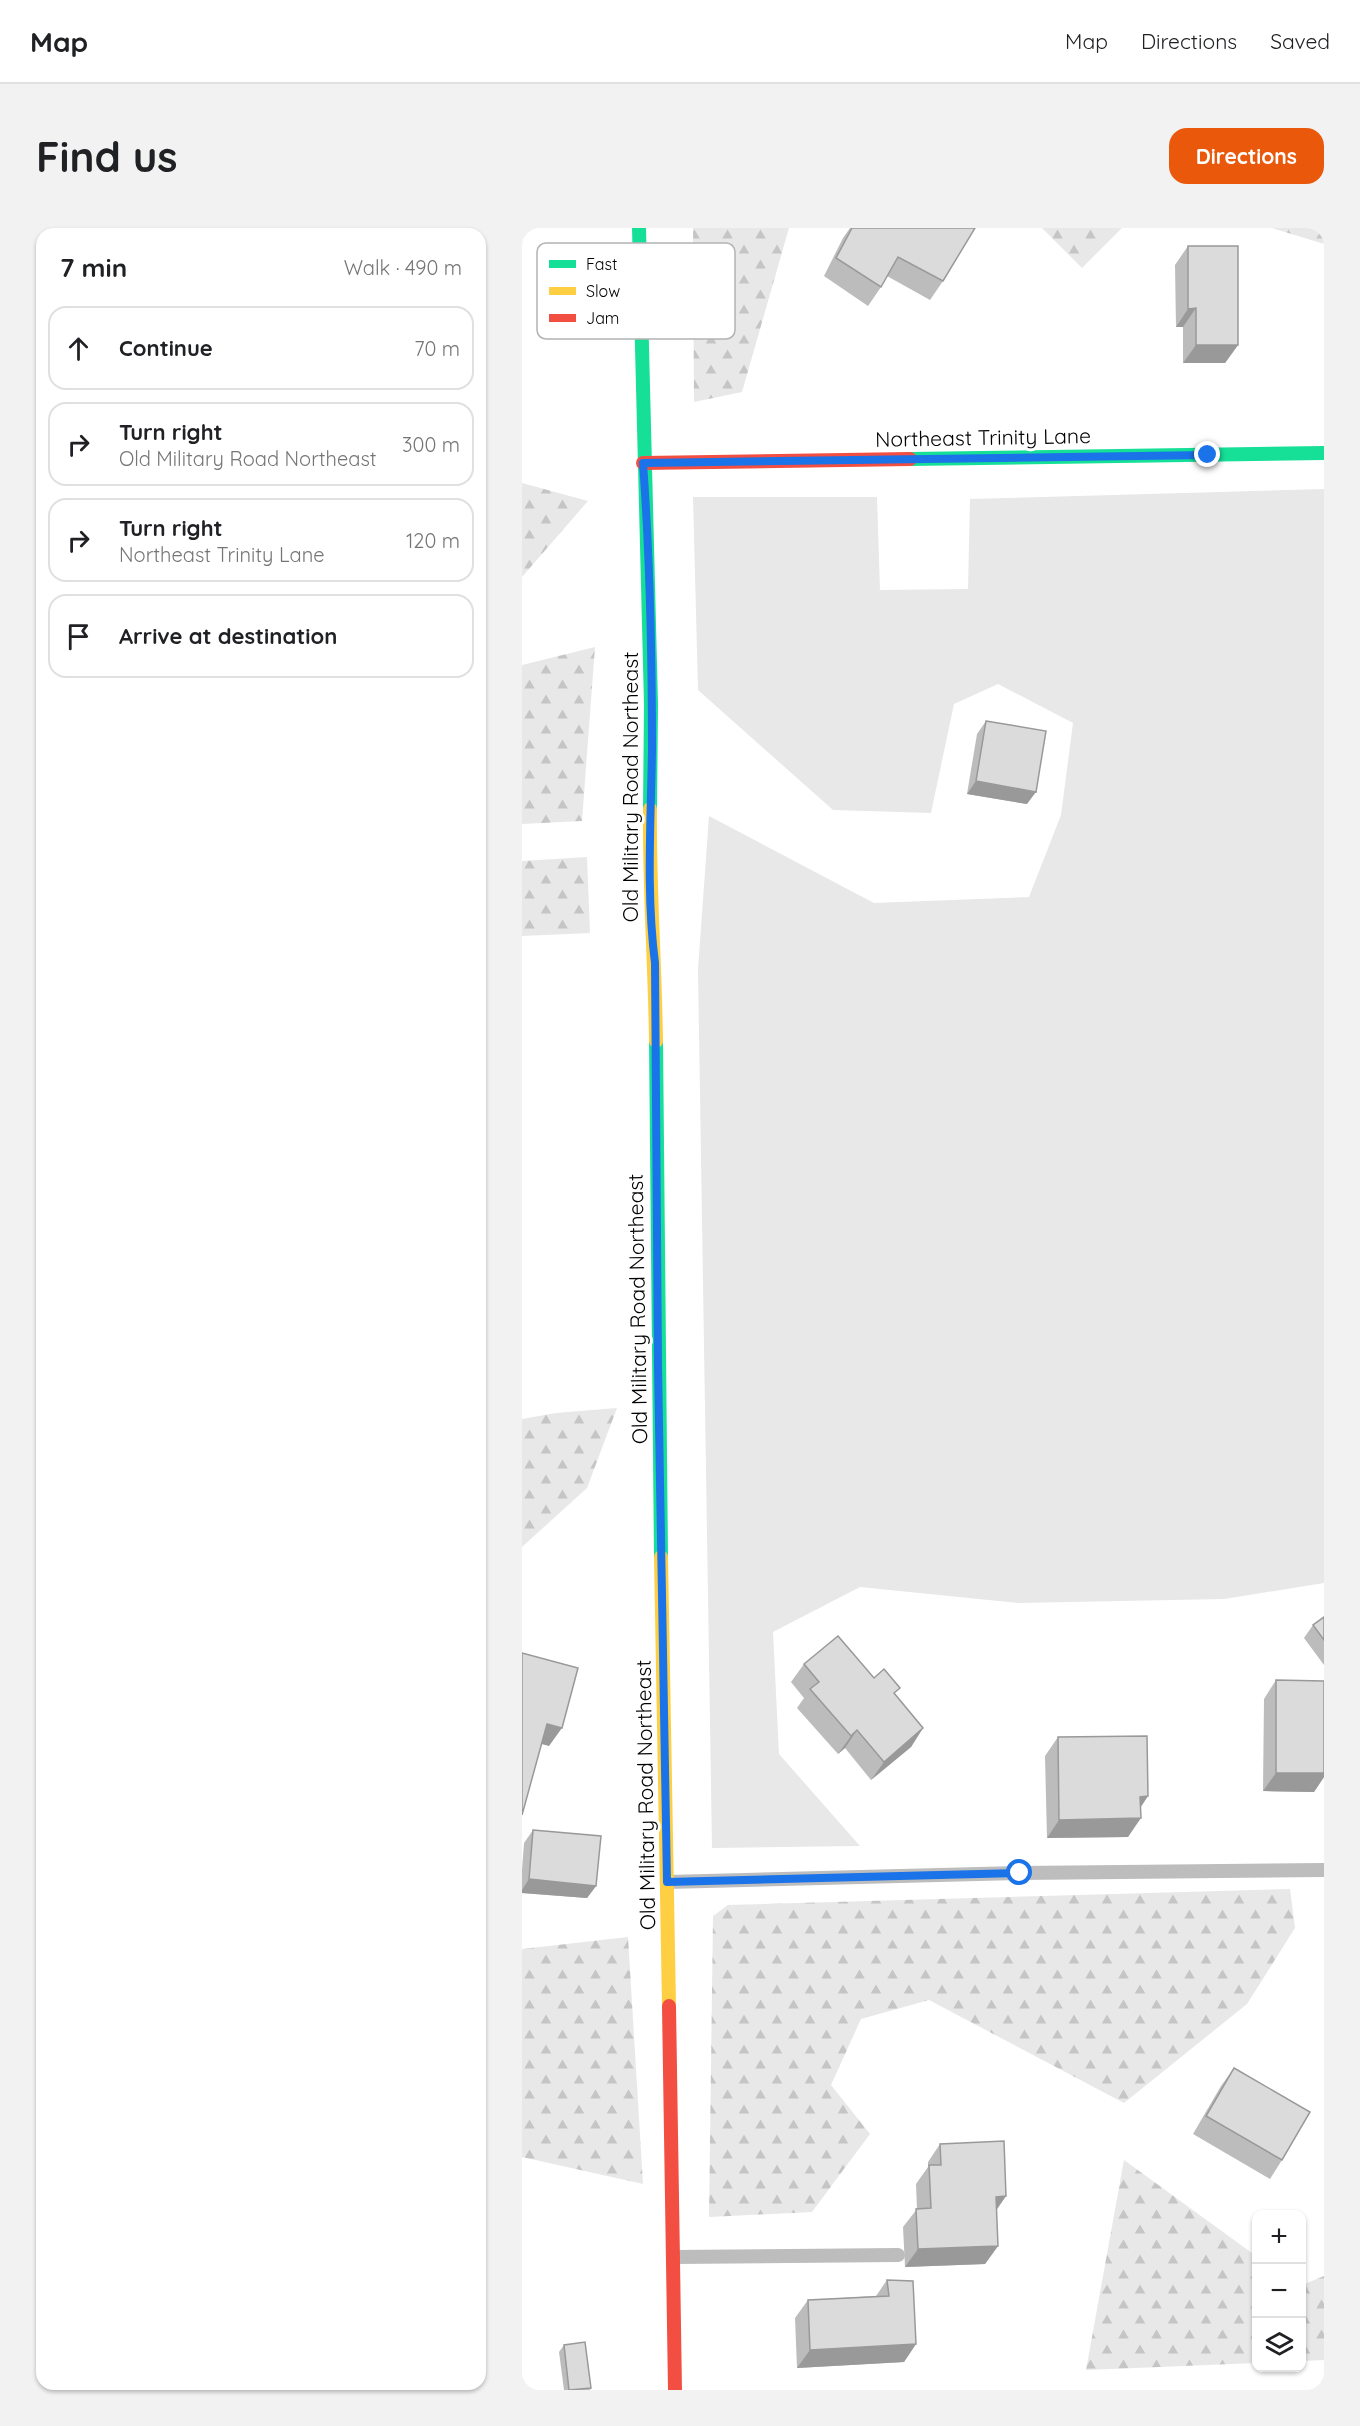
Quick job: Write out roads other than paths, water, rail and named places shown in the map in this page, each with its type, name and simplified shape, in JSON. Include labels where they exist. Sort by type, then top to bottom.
[{"type":"street","name":"Old Military Road Northeast","points":[[639,228],[639,243]]},
{"type":"street","name":"Old Military Road Northeast","points":[[641,339],[652,733],[651,927],[655,963],[658,1366],[675,2390]]},
{"type":"street","name":"Northeast Trinity Lane","points":[[643,463],[1324,453]]},
{"type":"lane","points":[[667,1882],[1020,1873],[1324,1870]]},
{"type":"lane","points":[[674,2257],[898,2254]]}]
